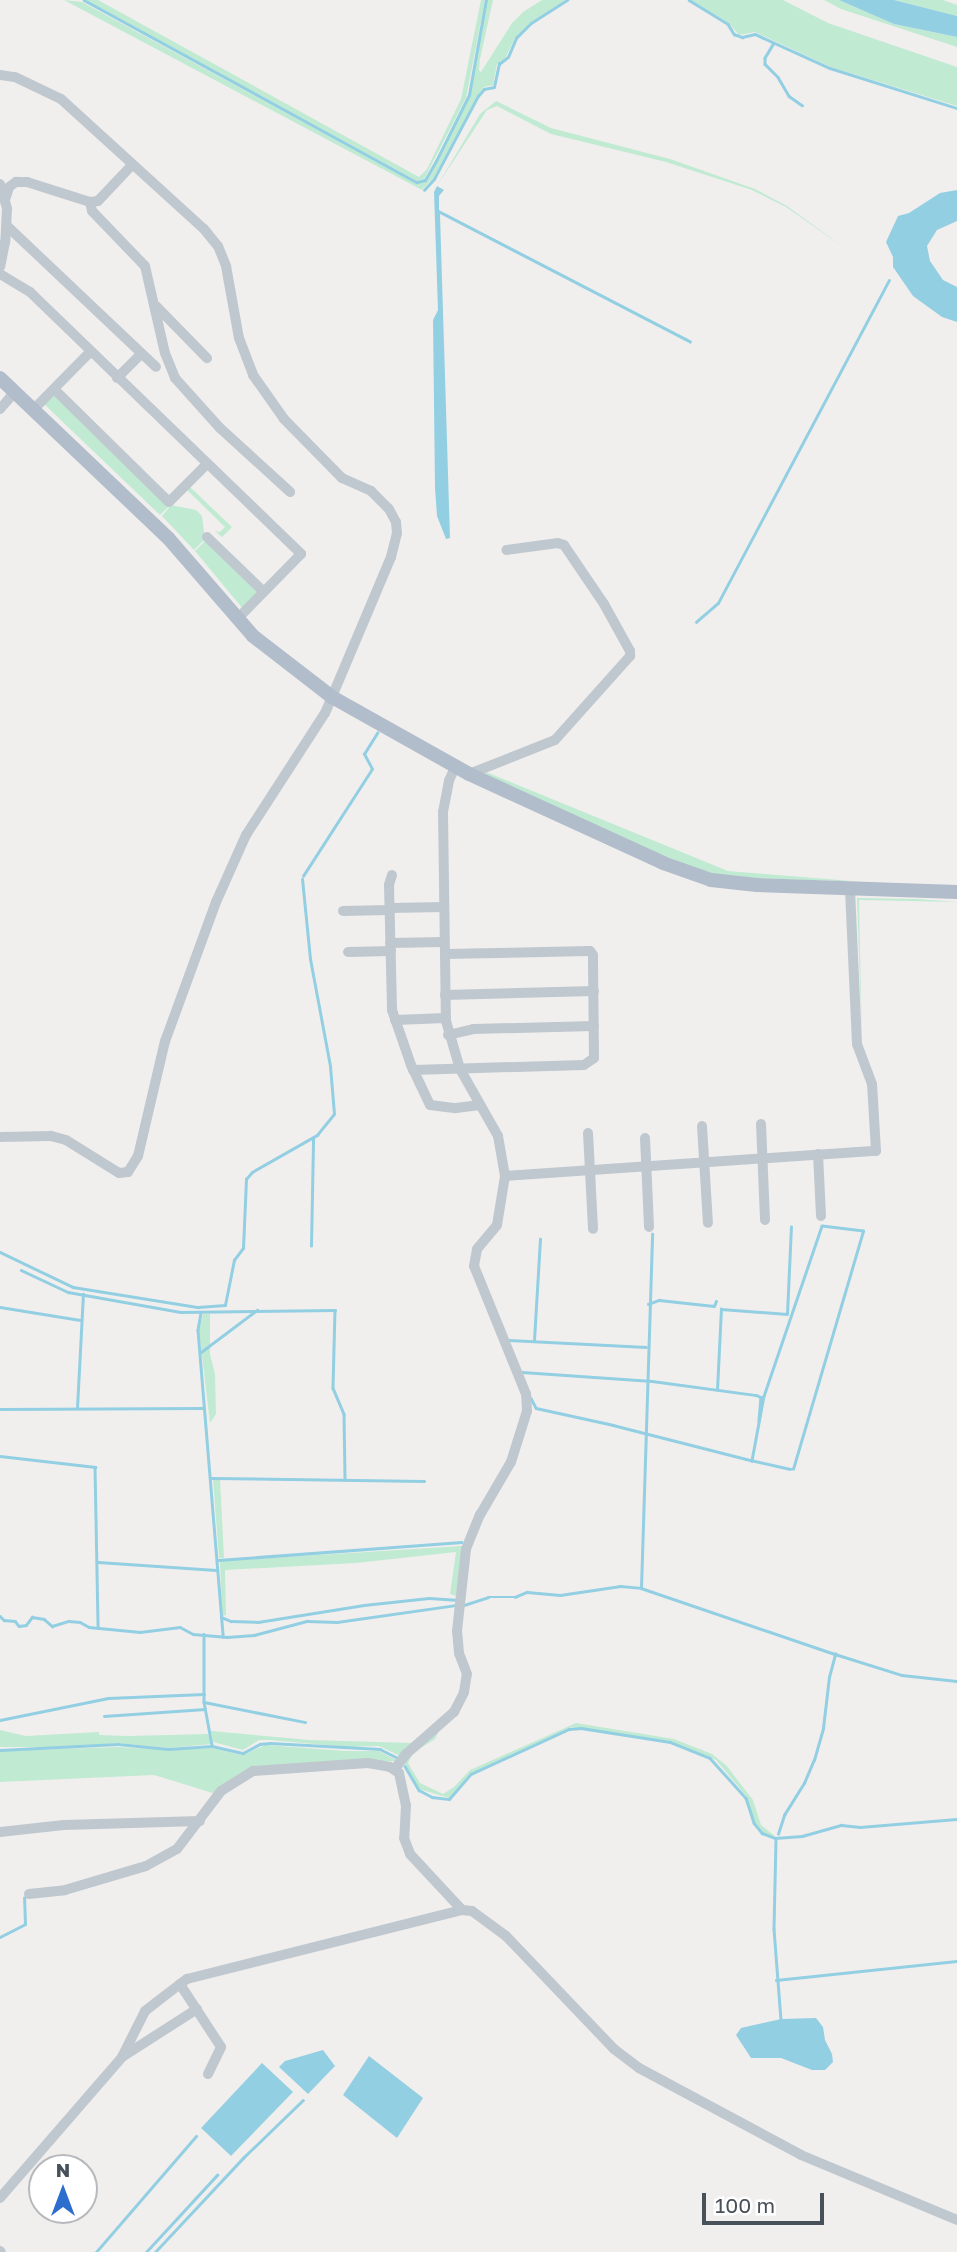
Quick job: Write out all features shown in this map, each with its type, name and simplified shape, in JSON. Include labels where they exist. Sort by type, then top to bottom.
[{"type":"main road","points":[[0,378],[164,534],[253,636],[332,697],[469,774],[663,863],[711,880],[757,885],[957,892]]},
{"type":"street","points":[[0,75],[15,77],[61,99],[131,166],[204,229],[218,246],[226,266],[246,363],[271,402],[342,478],[371,491],[389,509],[396,522],[391,557],[332,697],[238,851],[169,1030],[138,1156],[128,1172],[119,1173],[109,1168],[66,1140],[35,1135],[0,1137]]},
{"type":"street","points":[[0,267],[7,226],[6,197],[9,187],[16,182],[27,182],[90,202],[106,193],[131,166]]},
{"type":"street","points":[[0,184],[6,197]]},
{"type":"street","points":[[90,202],[92,211],[145,266],[165,353],[175,378],[220,428],[289,492]]},
{"type":"street","points":[[7,226],[156,367]]},
{"type":"street","points":[[0,274],[30,292],[301,554],[238,618]]},
{"type":"street","points":[[156,306],[207,358]]},
{"type":"street","points":[[33,410],[90,352]]},
{"type":"street","points":[[117,378],[141,354]]},
{"type":"street","points":[[54,389],[169,502],[207,464]]},
{"type":"street","points":[[0,410],[15,392]]},
{"type":"street","points":[[207,537],[264,592]]},
{"type":"street","points":[[469,774],[555,740],[630,656],[630,651],[604,604],[564,545],[558,543],[506,550]]},
{"type":"street","points":[[395,1769],[405,1755],[436,1729],[461,1701],[467,1682],[457,1640],[469,1536],[511,1462],[527,1411],[526,1394],[474,1266],[477,1248],[497,1225],[505,1176],[498,1136],[460,1069],[446,1018],[443,812],[449,782],[456,765]]},
{"type":"street","points":[[392,875],[389,880],[392,1010],[413,1070],[430,1104],[456,1108],[480,1105]]},
{"type":"street","points":[[505,1176],[876,1151],[869,1070],[857,1044],[850,887]]},
{"type":"street","points":[[344,911],[444,907]]},
{"type":"street","points":[[348,952],[391,947],[589,951],[593,955],[594,1058],[584,1065],[413,1070]]},
{"type":"street","points":[[445,995],[594,991]]},
{"type":"street","points":[[395,1020],[446,1018]]},
{"type":"street","points":[[449,1035],[473,1029],[594,1026]]},
{"type":"street","points":[[761,1124],[765,1220]]},
{"type":"street","points":[[702,1126],[708,1223]]},
{"type":"street","points":[[588,1133],[593,1229]]},
{"type":"street","points":[[645,1138],[649,1227]]},
{"type":"street","points":[[818,1154],[821,1216]]},
{"type":"street","points":[[29,1894],[65,1890],[145,1866],[177,1849],[228,1785],[253,1771],[368,1763],[395,1769]]},
{"type":"street","points":[[395,1769],[405,1797],[404,1838],[410,1854],[462,1910],[484,1918],[506,1936],[614,2049],[639,2068],[801,2155],[957,2220]]},
{"type":"street","points":[[0,1832],[64,1825],[200,1821]]},
{"type":"street","points":[[0,2198],[122,2057],[141,2016],[191,1976],[462,1910]]},
{"type":"street","points":[[180,1984],[221,2047],[208,2074]]},
{"type":"street","points":[[122,2057],[197,2010]]},
{"type":"green space","points":[[64,0],[82,2],[417,184],[427,180],[469,99],[487,0],[493,0],[480,59],[481,72],[512,23],[523,12],[542,0],[565,0],[531,22],[515,38],[505,59],[497,64],[493,85],[484,87],[434,177],[422,190]]},
{"type":"green space","points":[[86,0],[98,0],[419,177],[427,169],[461,99],[481,0],[485,0],[466,98],[424,179],[417,181]]},
{"type":"green space","points":[[691,0],[783,0],[828,23],[957,67],[957,106],[831,67],[755,32],[739,35],[729,23]]},
{"type":"green space","points":[[824,0],[839,0],[894,24],[957,37],[957,47],[841,9]]},
{"type":"green space","points":[[894,0],[943,0],[957,5],[957,16]]},
{"type":"green space","points":[[496,101],[551,128],[670,159],[755,189],[787,206],[845,248],[786,207],[752,190],[666,162],[551,134],[497,106],[487,110],[437,186],[480,114]]},
{"type":"green space","points":[[52,393],[170,505],[160,515],[43,403]]},
{"type":"green space","points":[[189,486],[232,527],[222,537],[215,531],[220,532],[225,527],[186,489]]},
{"type":"green space","points":[[171,505],[196,510],[202,516],[205,539],[194,550],[162,516]]},
{"type":"green space","points":[[206,540],[260,592],[243,609],[195,551]]},
{"type":"green space","points":[[486,772],[728,871],[864,882],[729,877],[706,872],[657,853],[485,774]]},
{"type":"green space","points":[[857,898],[957,902],[859,900],[862,1042]]},
{"type":"green space","points":[[203,1314],[210,1314],[210,1354],[215,1374],[216,1414],[210,1423],[199,1330]]},
{"type":"green space","points":[[213,1479],[220,1479],[224,1558],[219,1558]]},
{"type":"green space","points":[[462,1546],[456,1596],[450,1594],[456,1552],[356,1563],[225,1570],[226,1615],[222,1616],[220,1561]]},
{"type":"green space","points":[[576,1723],[674,1739],[712,1754],[726,1765],[753,1800],[761,1825],[776,1837],[762,1833],[754,1822],[747,1797],[716,1760],[670,1741],[571,1727],[470,1774],[449,1798],[419,1789],[405,1760],[413,1753],[408,1763],[420,1783],[443,1794],[470,1770]]},
{"type":"green space","points":[[0,1730],[26,1736],[99,1732],[99,1735],[128,1736],[208,1734],[212,1744],[168,1748],[118,1743],[73,1747],[0,1747]]},
{"type":"green space","points":[[211,1731],[310,1740],[413,1743],[400,1756],[379,1746],[347,1747],[270,1740],[259,1740],[243,1750],[213,1742]]},
{"type":"green space","points":[[437,1732],[435,1739],[413,1753]]},
{"type":"green space","points":[[266,1745],[379,1751],[398,1761],[271,1767],[216,1794],[154,1775],[0,1782],[0,1751],[118,1747],[169,1750],[212,1748],[242,1755]]},
{"type":"water","points":[[839,0],[894,0],[957,16],[957,37],[894,24]]},
{"type":"water","points":[[437,186],[444,190],[439,196],[439,210],[692,341],[691,344],[440,214],[450,538],[446,539],[437,516],[435,488],[433,320],[438,310],[434,192]]},
{"type":"water","points":[[957,190],[957,221],[937,230],[927,246],[930,261],[943,280],[957,287],[957,322],[942,317],[913,296],[893,267],[893,257],[886,242],[898,216],[909,213],[940,193]]},
{"type":"water","points":[[816,2018],[823,2027],[825,2040],[832,2054],[833,2062],[825,2070],[812,2070],[781,2058],[751,2058],[736,2035],[741,2028],[781,2019]]},
{"type":"water","points":[[323,2050],[335,2066],[308,2094],[279,2067],[285,2061]]},
{"type":"water","points":[[369,2056],[423,2098],[397,2138],[343,2095]]},
{"type":"water","points":[[262,2063],[293,2092],[231,2156],[201,2128]]},
{"type":"waterway","points":[[84,0],[417,182],[425,180],[469,95],[486,0]]},
{"type":"waterway","points":[[424,190],[434,179],[478,96],[484,89],[494,87],[499,64],[508,57],[516,38],[531,23],[567,0]]},
{"type":"waterway","points":[[689,0],[728,24],[734,34],[742,37],[755,34],[830,68],[957,108]]},
{"type":"waterway","points":[[774,43],[765,58],[765,64],[778,77],[789,96],[802,105]]},
{"type":"waterway","points":[[696,622],[718,603],[889,280]]},
{"type":"waterway","points":[[303,876],[372,769],[364,754],[377,733]]},
{"type":"waterway","points":[[0,1252],[73,1287],[198,1307],[225,1305],[234,1260],[243,1248],[246,1179],[252,1172],[317,1135],[334,1114],[330,1066],[310,959],[302,879]]},
{"type":"waterway","points":[[311,1246],[313,1138]]},
{"type":"waterway","points":[[531,1398],[536,1408],[613,1425],[746,1459],[790,1469],[793,1469],[863,1231],[822,1226],[764,1396],[752,1461]]},
{"type":"waterway","points":[[717,1390],[721,1309],[787,1314],[791,1227]]},
{"type":"waterway","points":[[641,1588],[652,1234]]},
{"type":"waterway","points":[[534,1340],[540,1239]]},
{"type":"waterway","points":[[21,1270],[68,1292],[180,1312],[335,1310],[333,1388],[344,1414],[345,1480]]},
{"type":"waterway","points":[[77,1408],[83,1294]]},
{"type":"waterway","points":[[648,1304],[659,1300],[714,1306],[716,1301]]},
{"type":"waterway","points":[[0,1307],[80,1320]]},
{"type":"waterway","points":[[201,1352],[257,1310]]},
{"type":"waterway","points":[[201,1313],[198,1330],[223,1637]]},
{"type":"waterway","points":[[509,1340],[646,1347]]},
{"type":"waterway","points":[[522,1372],[652,1381],[756,1395],[761,1397],[759,1421]]},
{"type":"waterway","points":[[0,1409],[203,1408]]},
{"type":"waterway","points":[[0,1456],[95,1467],[98,1628]]},
{"type":"waterway","points":[[212,1478],[424,1481]]},
{"type":"waterway","points":[[218,1560],[461,1542]]},
{"type":"waterway","points":[[98,1562],[216,1570]]},
{"type":"waterway","points":[[464,1605],[488,1597],[515,1597],[527,1592],[560,1595],[620,1586],[641,1588],[835,1654]]},
{"type":"waterway","points":[[221,1617],[231,1621],[258,1622],[364,1605],[429,1598],[455,1600]]},
{"type":"waterway","points":[[0,1616],[4,1620],[15,1621],[19,1626],[26,1625],[32,1617],[44,1619],[52,1626],[68,1621],[80,1622],[89,1627],[140,1632],[180,1627],[193,1634],[227,1637],[254,1635],[307,1621],[337,1622],[457,1605]]},
{"type":"waterway","points":[[204,1634],[204,1702],[212,1745]]},
{"type":"waterway","points":[[778,1834],[784,1815],[804,1783],[814,1760],[823,1728],[829,1677],[835,1654],[902,1675],[957,1681]]},
{"type":"waterway","points":[[0,1720],[108,1698],[204,1694]]},
{"type":"waterway","points":[[204,1702],[305,1722]]},
{"type":"waterway","points":[[104,1716],[205,1709]]},
{"type":"waterway","points":[[405,1766],[419,1790],[432,1797],[449,1799],[471,1774],[569,1729],[581,1728],[670,1742],[710,1758],[746,1798],[754,1823],[762,1833],[775,1838],[802,1836],[841,1825],[860,1827],[957,1819]]},
{"type":"waterway","points":[[0,1750],[118,1744],[168,1749],[212,1746],[243,1753],[260,1744],[270,1743],[380,1749],[398,1758]]},
{"type":"waterway","points":[[776,1840],[774,1929],[781,2019]]},
{"type":"waterway","points":[[0,1937],[25,1924],[24,1898]]},
{"type":"waterway","points":[[776,1980],[957,1961]]},
{"type":"waterway","points":[[155,2252],[243,2158],[303,2100]]},
{"type":"waterway","points":[[96,2252],[196,2136]]},
{"type":"waterway","points":[[146,2252],[217,2175]]}]
